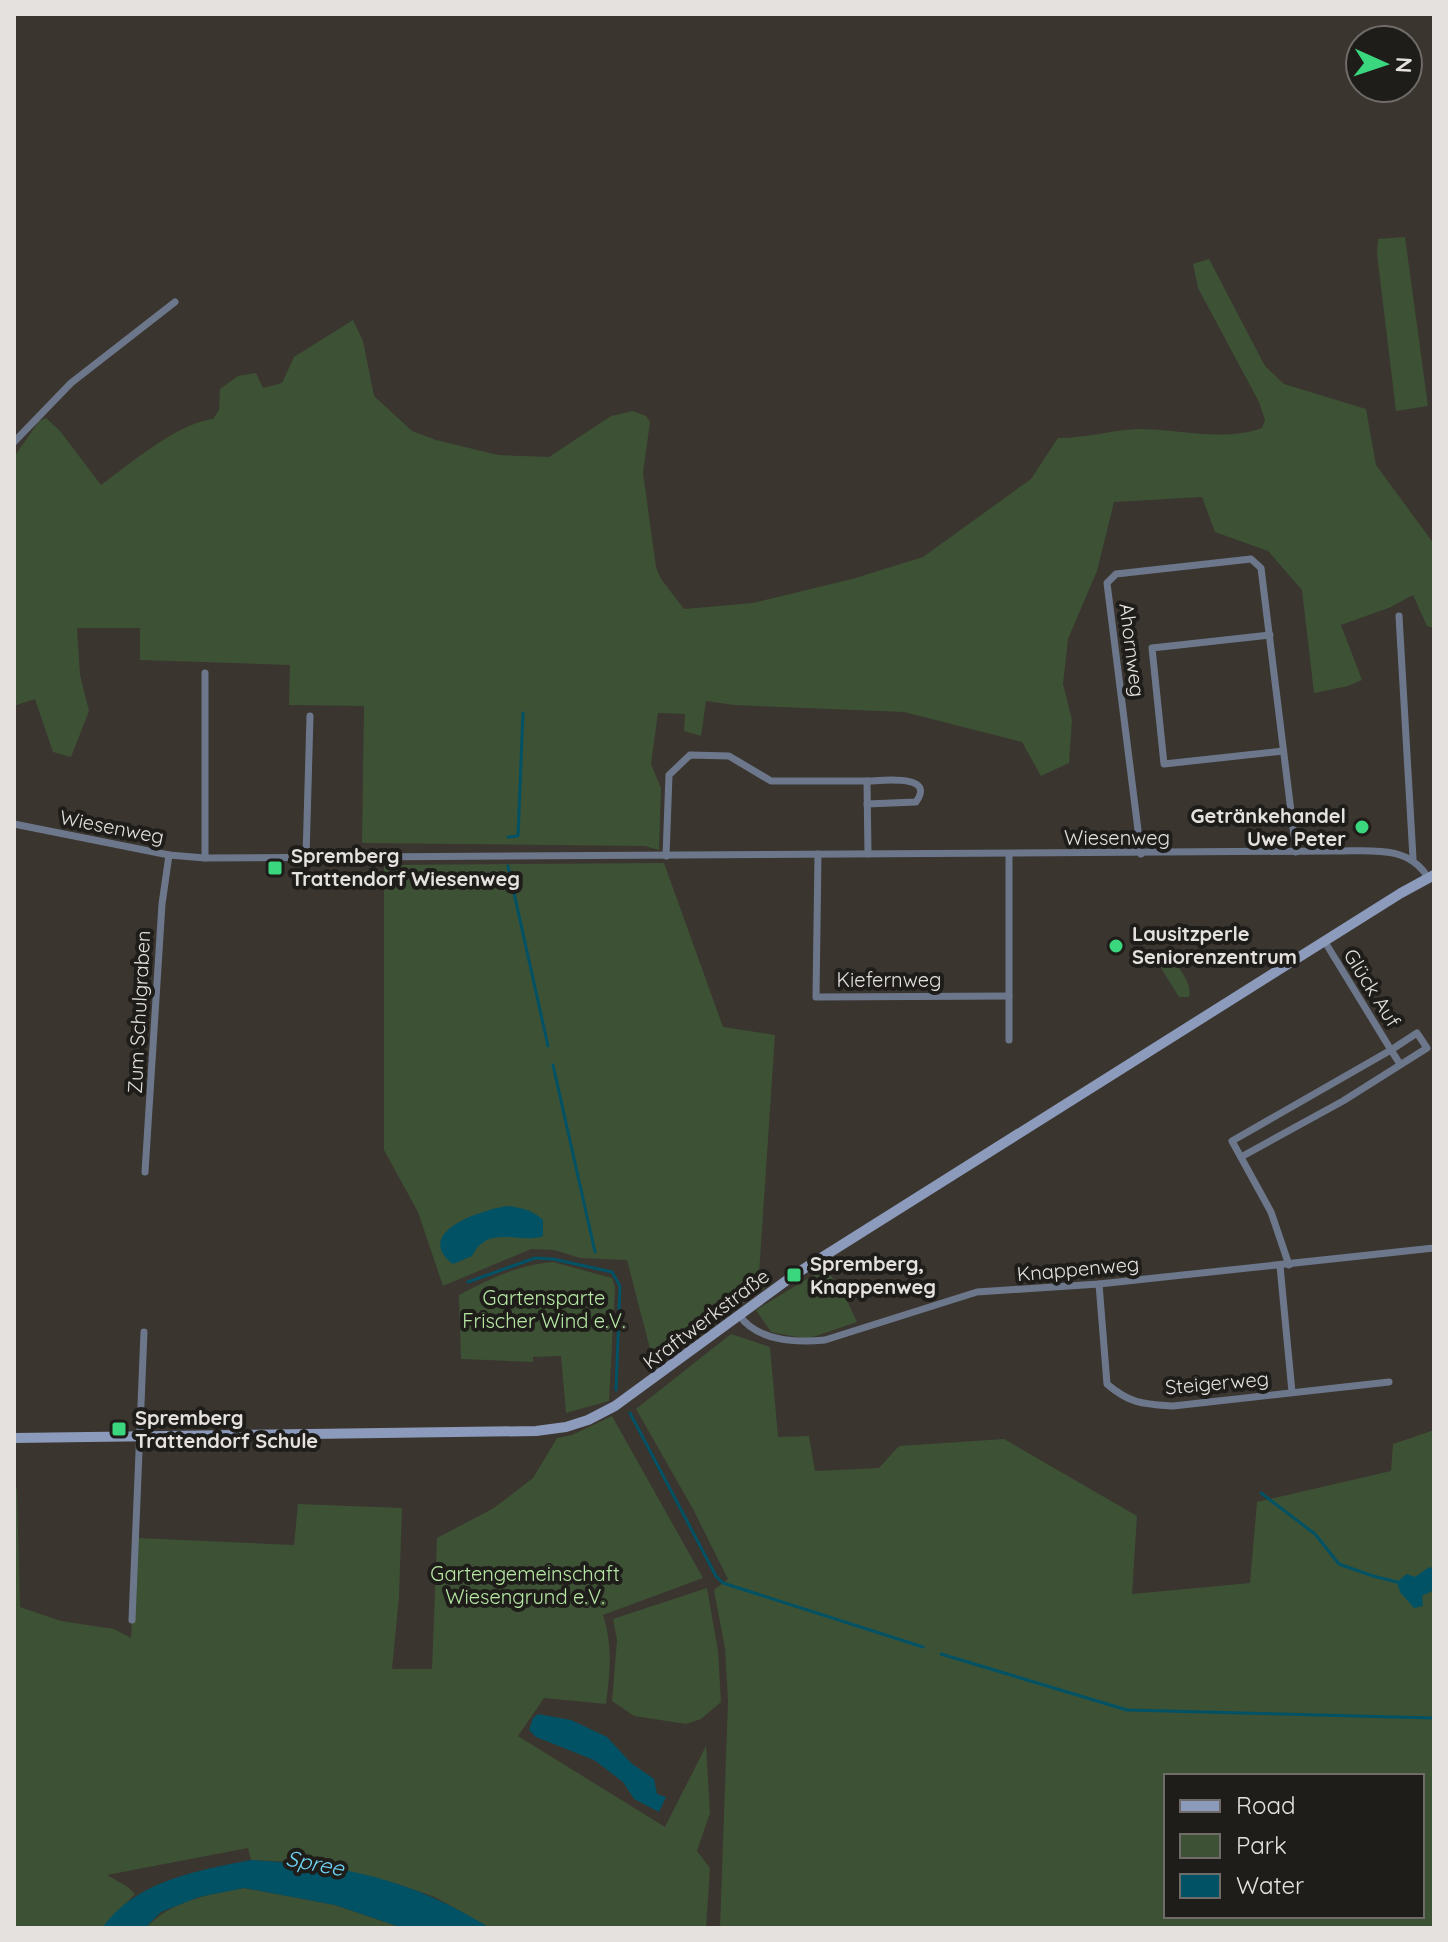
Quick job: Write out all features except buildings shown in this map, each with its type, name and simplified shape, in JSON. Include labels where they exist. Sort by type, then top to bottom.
[{"type":"main road","name":"Kraftwerkstraße","points":[[14,1438],[520,1431],[566,1427],[588,1420],[628,1398],[807,1267],[1431,876]]},
{"type":"street","points":[[14,442],[71,383],[175,302]]},
{"type":"street","name":"Ahornweg","points":[[1141,854],[1107,583],[1116,574],[1251,559],[1261,568],[1270,635]]},
{"type":"street","points":[[1399,616],[1413,858],[1431,876]]},
{"type":"street","points":[[1283,751],[1164,764],[1152,648],[1270,635],[1296,852]]},
{"type":"street","points":[[205,673],[205,858]]},
{"type":"street","points":[[306,857],[310,716]]},
{"type":"street","points":[[666,856],[669,775],[690,755],[729,756],[771,781],[909,780],[917,783],[920,790],[916,802],[867,804]]},
{"type":"street","points":[[867,781],[868,854]]},
{"type":"street","name":"Wiesenweg","points":[[14,824],[169,855],[205,858],[1296,852],[1393,853],[1413,858]]},
{"type":"street","name":"Kiefernweg","points":[[818,854],[816,997],[1009,996]]},
{"type":"street","points":[[1009,854],[1009,1040]]},
{"type":"street","name":"Zum Schulgraben","points":[[145,1172],[162,904],[169,855]]},
{"type":"street","name":"Glück Auf","points":[[1325,942],[1400,1064]]},
{"type":"street","name":"Glück Auf","points":[[1417,1033],[1427,1048],[1343,1101],[1241,1157],[1232,1141],[1391,1050],[1417,1033]]},
{"type":"street","points":[[1333,1085],[1343,1101]]},
{"type":"street","points":[[1260,1127],[1269,1143]]},
{"type":"street","points":[[1241,1157],[1271,1212],[1284,1266]]},
{"type":"street","name":"Knappenweg","points":[[739,1315],[746,1324],[760,1332],[808,1342],[825,1340],[977,1292],[1099,1284],[1434,1248]]},
{"type":"street","name":"Steigerweg","points":[[1284,1266],[1292,1392]]},
{"type":"street","name":"Steigerweg","points":[[1099,1284],[1107,1384],[1122,1397],[1146,1404],[1173,1406],[1389,1382]]},
{"type":"street","points":[[132,1620],[144,1332]]},
{"type":"green space","points":[[1405,237],[1428,406],[1396,411],[1377,254],[1378,239]]},
{"type":"green space","points":[[1209,259],[1265,366],[1284,384],[1366,409],[1376,465],[1434,544],[1434,628],[1427,626],[1413,595],[1391,607],[1341,625],[1362,680],[1348,686],[1314,693],[1302,590],[1268,551],[1215,532],[1202,497],[1114,502],[1097,571],[1068,639],[1063,684],[1072,720],[1069,763],[1041,776],[1022,742],[904,712],[734,705],[706,701],[701,736],[684,731],[685,714],[658,713],[651,764],[661,788],[659,850],[645,846],[362,843],[364,706],[289,705],[290,665],[140,660],[140,628],[77,628],[80,675],[89,711],[71,757],[53,752],[35,699],[14,706],[14,457],[39,421],[46,418],[60,431],[101,485],[169,436],[213,419],[219,410],[220,389],[238,376],[256,373],[263,388],[282,383],[294,357],[353,320],[363,341],[374,396],[412,431],[436,440],[498,455],[549,457],[611,416],[633,411],[646,416],[650,422],[643,473],[656,567],[661,579],[684,609],[753,603],[852,579],[923,557],[1031,479],[1058,438],[1138,429],[1232,434],[1262,428],[1265,420],[1259,402],[1198,288],[1193,264]]},
{"type":"green space","points":[[664,863],[723,1027],[775,1035],[759,1274],[764,1289],[654,1364],[627,1260],[580,1258],[554,1250],[531,1249],[443,1286],[418,1212],[384,1150],[384,865]]},
{"type":"green space","points":[[1165,956],[1183,974],[1189,986],[1189,997],[1179,997],[1161,968],[1160,959]]},
{"type":"green space","name":"Gartensparte Frischer Wind e.V.","points":[[553,1262],[612,1278],[615,1287],[609,1401],[566,1413],[561,1356],[533,1357],[533,1362],[461,1359],[459,1295],[505,1273]]},
{"type":"green space","points":[[825,1268],[843,1292],[857,1322],[807,1339],[771,1332],[756,1310]]},
{"type":"green space","points":[[731,1334],[770,1347],[778,1437],[809,1436],[815,1471],[879,1468],[899,1446],[1004,1439],[1137,1516],[1132,1594],[1250,1583],[1257,1502],[1391,1471],[1393,1444],[1434,1430],[1434,1928],[720,1928],[728,1701],[725,1649],[714,1590],[728,1579],[693,1509],[636,1409]]},
{"type":"green space","name":"Gartengemeinschaft Wiesengrund e.V.","points":[[612,1416],[703,1578],[603,1615],[609,1648],[606,1704],[544,1698],[518,1736],[665,1827],[706,1746],[710,1813],[697,1851],[710,1868],[706,1928],[490,1928],[435,1897],[397,1884],[295,1862],[251,1860],[248,1848],[107,1875],[135,1894],[102,1928],[14,1928],[14,1486],[17,1489],[20,1607],[61,1621],[114,1629],[131,1638],[137,1538],[294,1545],[298,1504],[402,1508],[399,1597],[392,1669],[432,1669],[437,1538],[494,1508],[533,1478],[557,1438],[572,1435]]},
{"type":"green space","points":[[707,1588],[718,1651],[721,1702],[701,1719],[686,1724],[634,1716],[612,1701],[617,1640],[613,1619]]},
{"type":"green space","points":[[244,1888],[335,1905],[403,1928],[146,1928],[179,1905]]},
{"type":"water","points":[[508,1206],[527,1210],[543,1220],[543,1236],[487,1240],[472,1256],[453,1264],[442,1252],[440,1242],[456,1224],[483,1212]]},
{"type":"water","points":[[1429,1567],[1434,1569],[1434,1590],[1422,1596],[1423,1606],[1414,1608],[1400,1592],[1397,1582],[1407,1574],[1415,1577]]},
{"type":"water","points":[[538,1714],[571,1720],[607,1737],[631,1763],[654,1779],[657,1794],[666,1797],[659,1812],[634,1799],[623,1782],[594,1760],[536,1737],[529,1730]]},
{"type":"water","points":[[251,1860],[316,1865],[375,1877],[433,1897],[490,1928],[403,1928],[335,1905],[244,1888],[199,1897],[161,1912],[145,1928],[102,1928],[116,1912],[150,1888],[189,1874]]},
{"type":"waterway","points":[[508,837],[518,836],[523,713]]},
{"type":"waterway","points":[[508,866],[548,1046]]},
{"type":"waterway","points":[[553,1065],[595,1252]]},
{"type":"waterway","points":[[468,1282],[535,1258],[612,1272],[620,1286],[616,1390]]},
{"type":"waterway","points":[[630,1413],[716,1576],[723,1583],[923,1647]]},
{"type":"waterway","points":[[1261,1493],[1315,1534],[1339,1564],[1397,1582]]},
{"type":"waterway","points":[[941,1654],[1127,1710],[1434,1718]]},
{"type":"place","name":"Getränkehandel Uwe Peter","points":[[1362,827]]},
{"type":"place","name":"Spremberg Trattendorf Wiesenweg","points":[[275,868]]},
{"type":"place","name":"Lausitzperle Seniorenzentrum","points":[[1116,946]]},
{"type":"place","name":"Spremberg, Knappenweg","points":[[794,1275]]},
{"type":"place","name":"Spremberg Trattendorf Schule","points":[[119,1429]]},
{"type":"water label","name":"Spree","points":[[315,1863]]}]
